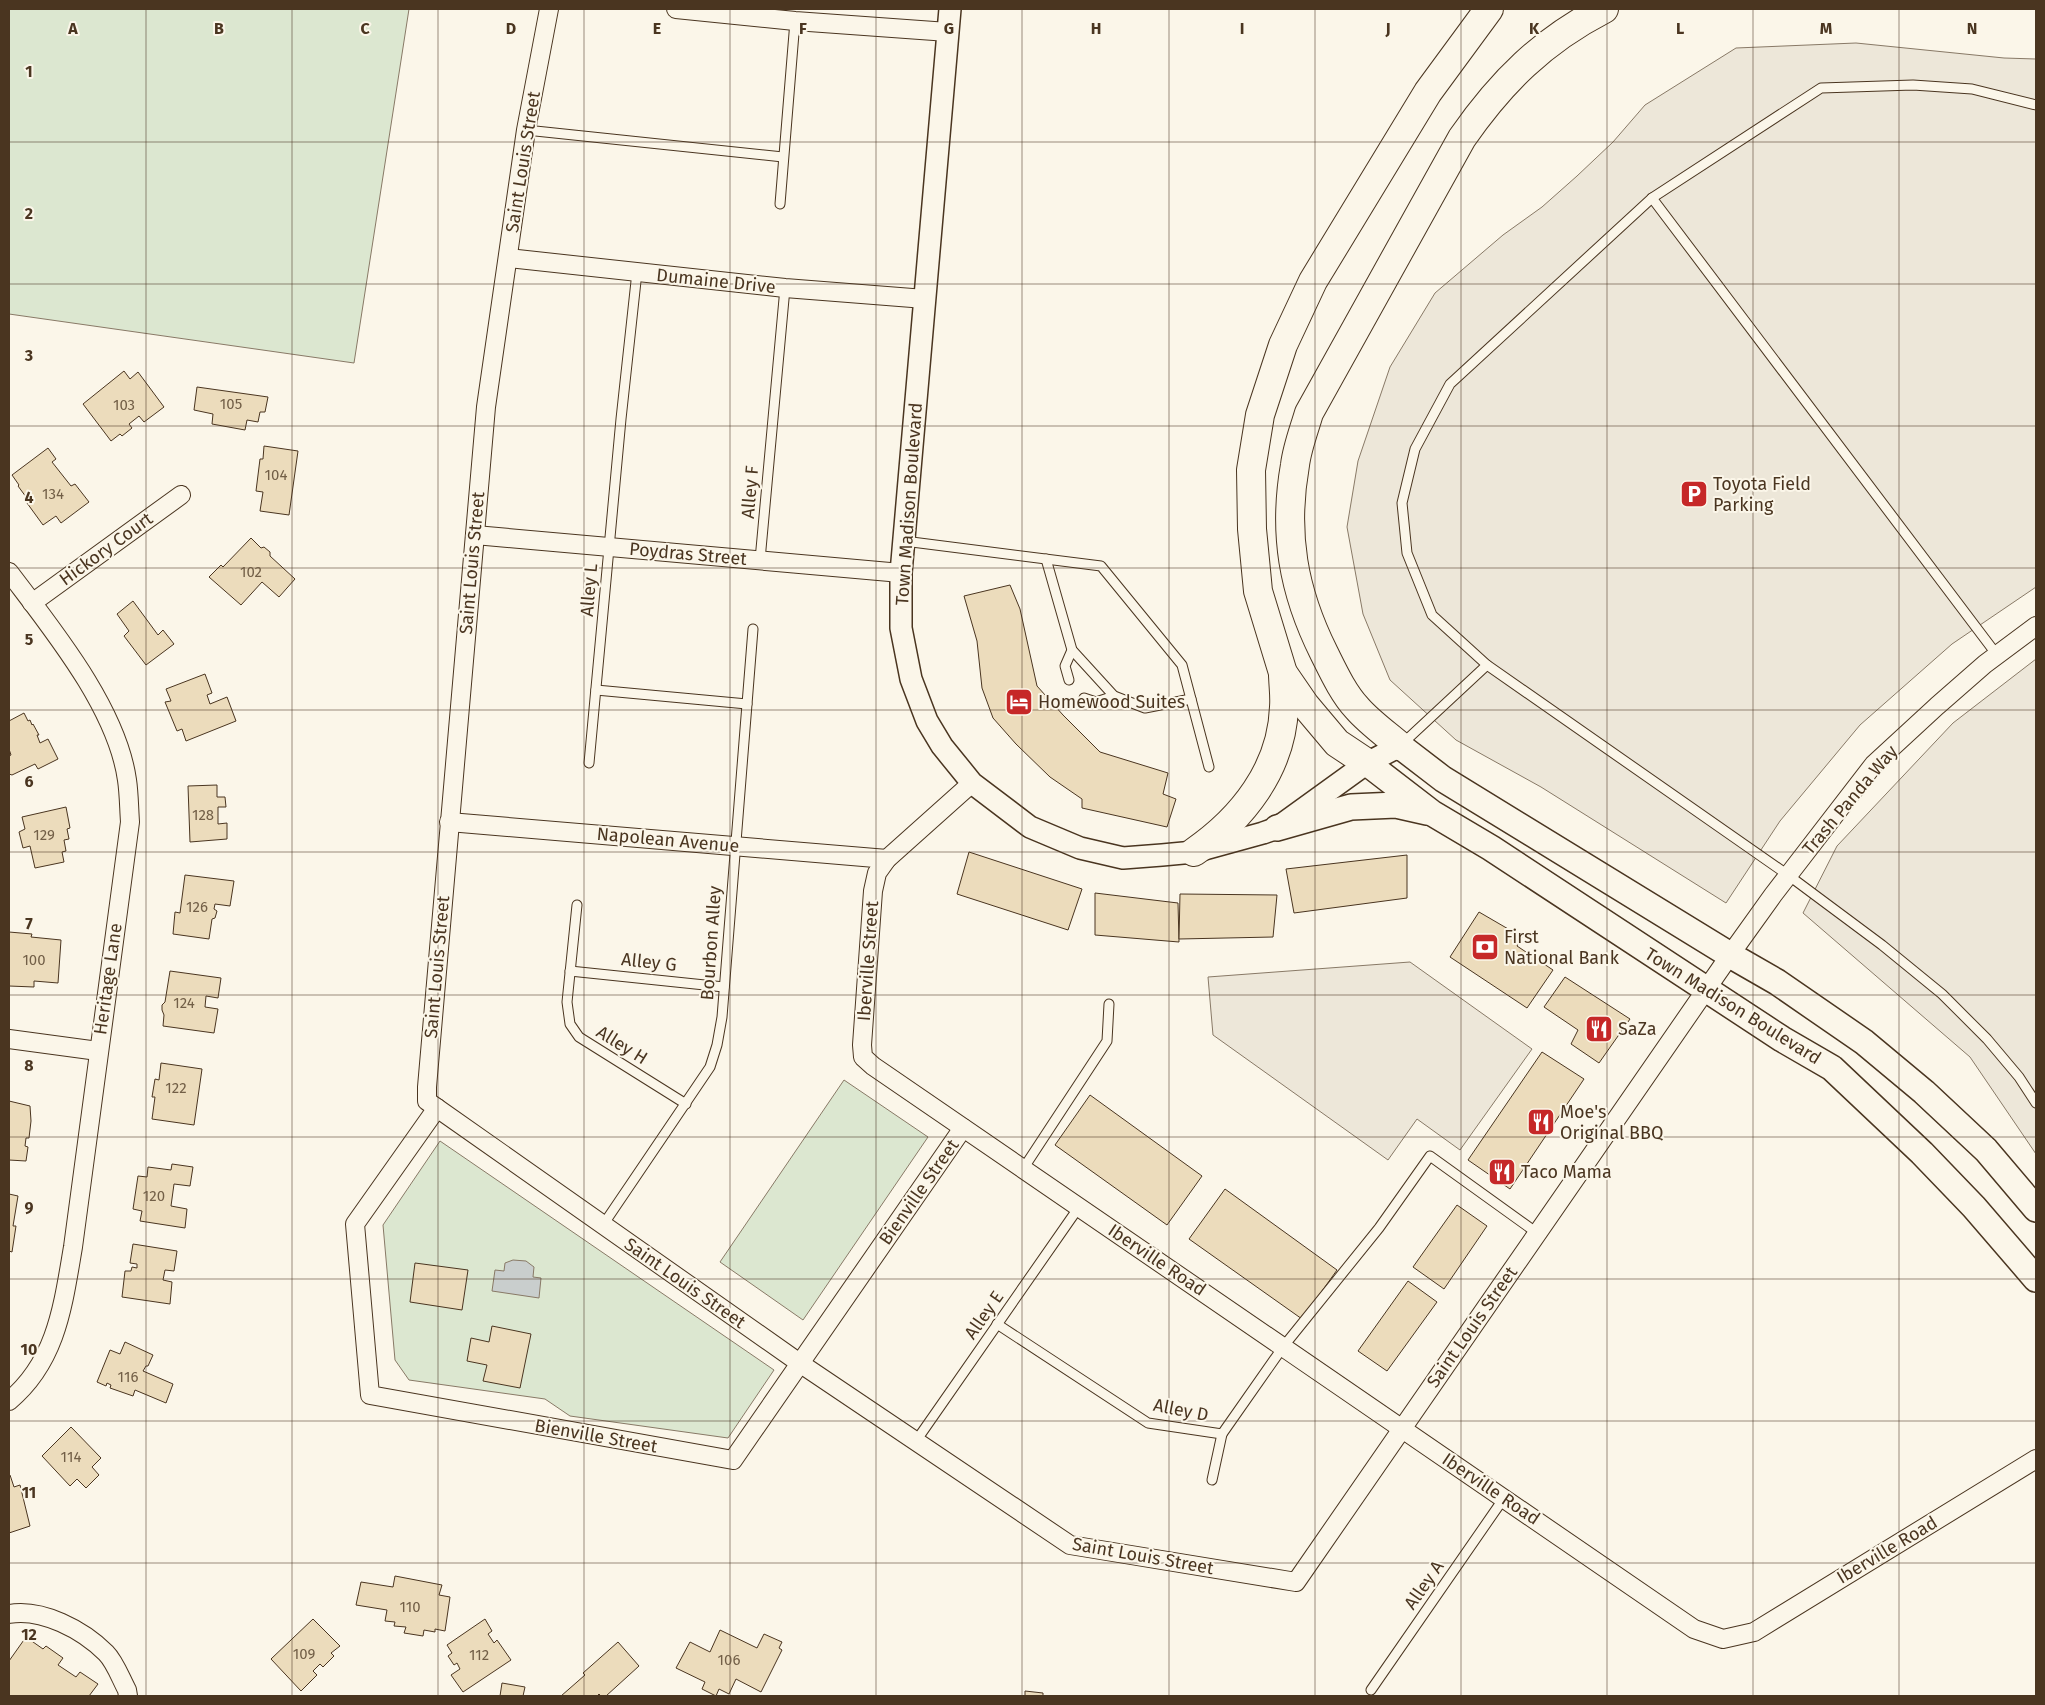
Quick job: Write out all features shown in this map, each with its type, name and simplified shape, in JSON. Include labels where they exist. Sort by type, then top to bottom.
[{"type":"highway","points":[[1194,852],[1215,837],[1237,816],[1266,776],[1280,737],[1284,708],[1283,672],[1258,591],[1252,529],[1251,470],[1260,415],[1283,345],[1313,281],[1428,92],[1489,9]]},
{"type":"highway","points":[[1400,746],[1356,708],[1333,672],[1312,630],[1295,579],[1290,542],[1289,507],[1297,454],[1309,413],[1462,138],[1506,81],[1537,52],[1574,24],[1604,9]]},
{"type":"highway","points":[[1283,672],[1305,705],[1337,743],[1367,763]]},
{"type":"main road","points":[[1400,746],[1442,779],[1730,956],[1777,982],[1864,1042],[1924,1092],[1986,1150],[2036,1209]]},
{"type":"main road","name":"Town Madison Boulevard","points":[[1367,763],[1432,813],[1491,848],[1782,1039],[1832,1068],[1922,1153],[1974,1207],[2036,1279]]},
{"type":"main road","points":[[1277,828],[1351,807],[1396,806],[1432,813]]},
{"type":"street","name":"Saint Louis Street","points":[[549,9],[526,130],[486,407],[449,822],[427,1101],[801,1364],[1070,1545],[1296,1582],[1730,956]]},
{"type":"street","points":[[676,9],[795,21],[948,32]]},
{"type":"street","name":"Town Madison Boulevard","points":[[950,9],[901,573],[901,628],[910,679],[927,721],[942,746],[972,783],[1030,827],[1080,848],[1123,858],[1194,852],[1277,828],[1367,763],[1400,746]]},
{"type":"street","name":"Dumaine Drive","points":[[508,258],[785,288],[925,299]]},
{"type":"street","name":"Hickory Court","points":[[32,603],[181,496]]},
{"type":"street","name":"Poydras Street","points":[[475,535],[901,573]]},
{"type":"street","name":"Heritage Lane","points":[[9,572],[102,705],[117,744],[127,779],[130,822],[73,1247],[62,1309],[50,1348],[24,1388],[9,1401]]},
{"type":"street","name":"Trash Panda Way","points":[[1730,956],[1788,875],[1874,764],[1936,706],[1997,655],[2036,626]]},
{"type":"street","name":"Iberville Street","points":[[963,1128],[872,1066],[863,1057],[862,1046],[873,891],[877,873],[887,859],[972,783]]},
{"type":"street","name":"Napolean Avenue","points":[[449,822],[887,859]]},
{"type":"street","points":[[9,1039],[98,1051]]},
{"type":"street","name":"Bienville Street","points":[[438,1108],[355,1224],[370,1395],[733,1460],[963,1128]]},
{"type":"street","name":"Iberville Road","points":[[963,1128],[1694,1629],[1723,1639],[1754,1632],[2036,1459]]},
{"type":"street","points":[[9,1614],[22,1612],[66,1624],[108,1654],[127,1690],[128,1696]]},
{"type":"lane","points":[[780,204],[795,21]]},
{"type":"lane","points":[[2036,105],[1972,89],[1913,84],[1820,88],[1652,198],[1450,384],[1414,449],[1402,503],[1407,553],[1432,615],[1487,665],[1788,875],[1882,945],[1942,994],[1987,1039],[2019,1077],[2036,1103]]},
{"type":"lane","points":[[526,130],[783,157]]},
{"type":"lane","points":[[1652,198],[1997,655]]},
{"type":"lane","name":"Alley L","points":[[589,763],[621,419],[637,272]]},
{"type":"lane","name":"Alley F","points":[[760,560],[785,288]]},
{"type":"lane","points":[[904,541],[1101,566],[1182,665],[1208,767]]},
{"type":"lane","points":[[1046,559],[1072,650],[1114,696],[1145,708],[1191,698]]},
{"type":"lane","name":"Bourbon Alley","points":[[603,1225],[710,1067],[717,1045],[724,987],[753,629]]},
{"type":"lane","points":[[1069,680],[1065,666],[1072,650]]},
{"type":"lane","points":[[1400,746],[1487,665]]},
{"type":"lane","points":[[596,690],[746,704]]},
{"type":"lane","points":[[1084,698],[1096,702],[1114,696]]},
{"type":"lane","name":"Alley H","points":[[576,905],[567,1002],[570,1024],[579,1037],[686,1104]]},
{"type":"lane","name":"Alley G","points":[[570,971],[724,987]]},
{"type":"lane","points":[[1023,1169],[1107,1041],[1109,1004]]},
{"type":"lane","name":"Alley D","points":[[997,1324],[1148,1423],[1222,1434],[1283,1347],[1379,1228],[1430,1156],[1537,1233]]},
{"type":"lane","name":"Alley E","points":[[916,1441],[1078,1207]]},
{"type":"lane","points":[[1212,1480],[1222,1434]]},
{"type":"lane","name":"Alley A","points":[[1371,1690],[1504,1498]]},
{"type":"green space","points":[[9,9],[409,9],[354,363],[9,314]]},
{"type":"green space","points":[[844,1080],[928,1137],[803,1320],[720,1262]]},
{"type":"green space","points":[[440,1141],[774,1370],[728,1438],[570,1416],[545,1399],[409,1380],[395,1360],[383,1225]]},
{"type":"shaded area","name":"Toyota Field Parking","points":[[1856,43],[2004,58],[2036,59],[2036,587],[1952,644],[1860,725],[1780,821],[1726,903],[1541,787],[1456,740],[1390,680],[1363,614],[1347,527],[1358,461],[1390,367],[1435,293],[1503,235],[1542,207],[1577,176],[1613,142],[1645,105],[1736,48]]},
{"type":"shaded area","points":[[2036,659],[2036,1154],[1970,1057],[1803,913],[1837,846],[1953,723]]},
{"type":"shaded area","points":[[1410,962],[1532,1049],[1460,1150],[1417,1119],[1388,1160],[1213,1035],[1208,977]]},
{"type":"shaded area","points":[[513,1260],[526,1261],[534,1267],[533,1277],[541,1278],[539,1298],[492,1291],[495,1270],[504,1271],[505,1263]]},
{"type":"building","points":[[124,371],[130,379],[138,372],[164,407],[144,422],[139,416],[129,424],[132,428],[122,436],[120,434],[111,441],[83,404]]},
{"type":"building","points":[[197,387],[268,397],[265,412],[260,412],[258,422],[247,420],[245,430],[212,424],[213,414],[194,410]]},
{"type":"building","points":[[264,446],[298,451],[289,515],[260,511],[263,492],[256,491],[260,459],[263,459]]},
{"type":"building","points":[[48,448],[56,459],[52,462],[71,486],[75,484],[89,502],[61,523],[56,516],[43,525],[27,503],[29,501],[12,475]]},
{"type":"building","points":[[251,538],[261,548],[264,547],[270,552],[270,556],[295,579],[279,597],[262,582],[241,605],[209,577],[221,565],[223,567]]},
{"type":"building","name":"Homewood Suites","points":[[1010,585],[1020,609],[1037,686],[1100,752],[1168,773],[1163,794],[1176,799],[1167,827],[1082,808],[1082,799],[1050,777],[1016,744],[993,718],[982,688],[977,641],[964,596]]},
{"type":"building","points":[[133,601],[158,635],[163,630],[174,644],[146,665],[124,636],[129,631],[117,614]]},
{"type":"building","points":[[205,674],[212,693],[207,695],[210,704],[227,697],[236,721],[186,741],[182,729],[177,731],[165,702],[171,701],[166,689]]},
{"type":"building","points":[[24,713],[39,735],[37,735],[40,743],[48,739],[58,759],[38,769],[35,764],[12,775],[9,774],[9,756],[11,755],[9,749],[9,721]]},
{"type":"building","points":[[217,785],[217,797],[225,797],[226,807],[218,807],[218,824],[227,823],[227,839],[190,842],[188,786]]},
{"type":"building","points":[[66,807],[70,828],[67,829],[69,839],[64,840],[66,851],[62,852],[64,862],[35,868],[30,846],[23,848],[19,832],[25,829],[22,817]]},
{"type":"building","points":[[969,852],[1082,889],[1068,930],[957,894]]},
{"type":"building","points":[[1407,855],[1407,898],[1294,913],[1286,869]]},
{"type":"building","points":[[185,875],[234,881],[230,906],[215,904],[214,909],[217,911],[215,918],[212,919],[209,939],[173,934],[175,912],[180,913]]},
{"type":"building","points":[[1095,893],[1178,903],[1179,942],[1095,935]]},
{"type":"building","points":[[1180,894],[1277,895],[1273,937],[1179,939]]},
{"type":"building","points":[[1479,912],[1522,937],[1517,946],[1553,970],[1527,1008],[1450,957]]},
{"type":"building","points":[[9,932],[32,934],[31,937],[61,940],[58,983],[34,981],[34,987],[9,986]]},
{"type":"building","points":[[170,971],[221,978],[218,998],[206,996],[205,1007],[218,1009],[214,1033],[163,1026],[164,1015],[162,1005],[165,1002]]},
{"type":"building","points":[[1565,977],[1630,1019],[1599,1063],[1571,1044],[1578,1030],[1544,1007]]},
{"type":"building","points":[[1542,1052],[1584,1079],[1510,1189],[1468,1160]]},
{"type":"building","points":[[161,1063],[202,1069],[194,1125],[152,1119],[155,1097],[152,1097],[155,1079],[159,1080]]},
{"type":"building","points":[[1090,1095],[1202,1176],[1167,1225],[1055,1145]]},
{"type":"building","points":[[9,1101],[30,1106],[29,1138],[26,1138],[25,1146],[28,1147],[26,1161],[9,1160]]},
{"type":"building","points":[[172,1164],[193,1167],[190,1186],[174,1184],[171,1206],[187,1209],[185,1228],[140,1221],[142,1211],[133,1209],[138,1176],[147,1177],[148,1167],[171,1170]]},
{"type":"building","points":[[1225,1189],[1337,1270],[1302,1319],[1189,1239]]},
{"type":"building","points":[[9,1194],[18,1196],[13,1226],[16,1226],[12,1252],[9,1251]]},
{"type":"building","points":[[1457,1205],[1487,1226],[1444,1289],[1413,1267]]},
{"type":"building","points":[[133,1244],[177,1251],[174,1271],[165,1270],[163,1280],[172,1282],[170,1304],[122,1297],[125,1271],[131,1271],[132,1267],[137,1268],[137,1264],[130,1263]]},
{"type":"building","points":[[415,1263],[468,1270],[462,1310],[410,1302]]},
{"type":"building","points":[[1408,1281],[1437,1302],[1387,1371],[1358,1351]]},
{"type":"building","points":[[492,1326],[531,1334],[520,1388],[483,1381],[487,1365],[467,1361],[471,1338],[489,1342]]},
{"type":"building","points":[[125,1342],[153,1355],[148,1366],[143,1371],[173,1384],[166,1403],[135,1390],[133,1396],[110,1388],[111,1385],[107,1383],[106,1386],[97,1382],[110,1350],[120,1354]]},
{"type":"building","points":[[71,1427],[101,1458],[92,1467],[99,1475],[86,1488],[77,1479],[70,1486],[42,1456]]},
{"type":"building","points":[[9,1475],[14,1487],[20,1485],[30,1526],[9,1533]]},
{"type":"building","points":[[395,1576],[442,1585],[439,1595],[450,1597],[445,1631],[435,1629],[435,1632],[424,1630],[423,1636],[404,1633],[406,1627],[394,1626],[395,1622],[385,1621],[387,1610],[356,1605],[361,1582],[393,1587]]},
{"type":"building","points":[[313,1619],[340,1646],[331,1653],[334,1656],[323,1667],[320,1664],[313,1671],[317,1675],[301,1691],[271,1659]]},
{"type":"building","points":[[485,1619],[492,1631],[488,1634],[494,1643],[497,1640],[511,1660],[463,1692],[451,1675],[460,1669],[457,1663],[454,1665],[448,1656],[452,1653],[447,1645]]},
{"type":"building","points":[[720,1630],[757,1648],[764,1634],[782,1642],[779,1648],[782,1650],[761,1692],[736,1679],[729,1694],[719,1689],[716,1696],[702,1689],[705,1682],[676,1668],[690,1642],[710,1652]]},
{"type":"building","points":[[26,1637],[43,1649],[46,1646],[63,1658],[58,1665],[76,1677],[80,1672],[98,1684],[89,1696],[9,1696],[9,1661]]},
{"type":"building","points":[[618,1642],[639,1666],[606,1696],[599,1694],[597,1696],[561,1696],[585,1675],[583,1673]]},
{"type":"building","points":[[502,1683],[525,1687],[523,1696],[500,1696]]},
{"type":"building","points":[[1025,1691],[1043,1693],[1043,1696],[1025,1696]]},
{"type":"place","name":"Toyota Field Parking","points":[[1694,494]]},
{"type":"place","name":"Homewood Suites","points":[[1019,702]]},
{"type":"place","name":"First National Bank","points":[[1485,947]]},
{"type":"place","name":"SaZa","points":[[1599,1029]]},
{"type":"place","name":"Moe's Original BBQ","points":[[1541,1122]]},
{"type":"place","name":"Taco Mama","points":[[1502,1172]]}]
